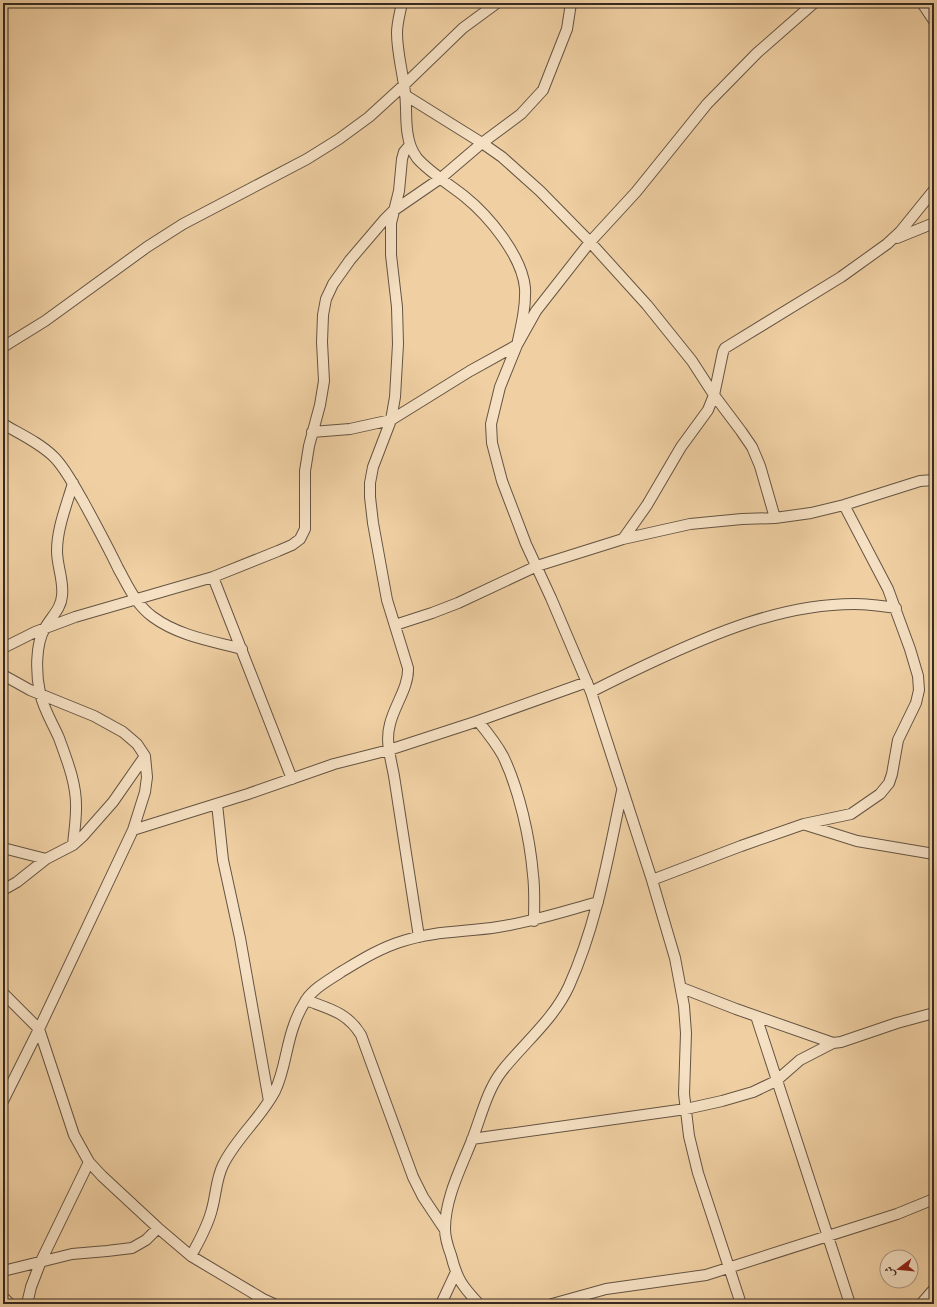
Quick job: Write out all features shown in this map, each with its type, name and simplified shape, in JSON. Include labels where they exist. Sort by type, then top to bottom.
[{"type":"street","points":[[402,3],[397,34],[405,90],[410,144],[422,163],[466,198],[494,227],[513,252],[521,268],[525,289],[523,314],[517,345]]},
{"type":"street","points":[[3,347],[45,321],[141,251],[183,224],[307,159],[339,139],[405,90],[463,28],[497,3]]},
{"type":"street","points":[[3,648],[45,628],[75,617],[213,577],[297,542],[303,535],[305,529],[305,471],[312,432],[320,405],[324,381],[322,342],[323,315],[326,300],[333,284],[350,260],[379,225],[393,211],[441,178],[482,143],[521,114],[543,90],[567,29],[571,3]]},
{"type":"street","points":[[741,1304],[698,1173],[689,1136],[684,1094],[686,1033],[684,1006],[682,988],[675,958],[652,880],[589,687],[526,544],[502,482],[492,443],[492,424],[500,387],[517,345],[536,312],[590,242],[636,192],[707,104],[757,54],[814,3]]},
{"type":"street","points":[[922,3],[934,21]]},
{"type":"street","points":[[405,90],[482,143],[540,191],[590,242],[651,310],[692,361],[714,395],[752,447],[760,466],[775,518]]},
{"type":"street","points":[[410,144],[404,152],[402,159],[399,192],[393,211],[390,236],[397,307],[398,344],[395,397],[391,420],[373,467],[370,483],[370,497],[382,577],[407,664],[408,673],[389,725],[389,750],[419,937]]},
{"type":"street","points":[[623,539],[647,505],[680,447],[708,410],[714,395],[725,348],[841,276],[892,240],[913,217],[934,190]]},
{"type":"street","points":[[892,240],[934,223]]},
{"type":"street","points":[[312,432],[350,430],[391,420],[470,371],[517,345]]},
{"type":"street","points":[[3,424],[35,443],[54,457],[73,483],[136,599],[147,612],[164,624],[199,638],[242,649]]},
{"type":"street","points":[[395,625],[458,603],[537,566],[623,539],[690,524],[775,518],[811,513],[844,505],[920,481],[934,480]]},
{"type":"street","points":[[73,483],[58,539],[58,563],[62,584],[62,597],[58,609],[45,628],[38,645],[40,694],[59,740],[72,781],[76,808],[73,845]]},
{"type":"street","points":[[652,880],[804,824],[851,814],[880,794],[889,783],[898,740],[916,703],[919,690],[918,676],[896,608],[888,589],[844,505]]},
{"type":"street","points":[[213,577],[292,779]]},
{"type":"street","points":[[133,830],[217,804],[334,764],[389,750],[589,687],[687,646],[777,614],[804,608],[847,604],[874,605],[896,608]]},
{"type":"street","points":[[3,675],[40,694],[94,716],[123,732],[137,744],[144,756],[147,777],[145,792],[133,830],[39,1029],[3,1100]]},
{"type":"street","points":[[478,721],[502,754],[510,773],[523,816],[533,875],[534,921]]},
{"type":"street","points":[[3,890],[17,882],[46,859],[73,845],[83,836],[113,802],[144,756]]},
{"type":"street","points":[[478,1304],[459,1282],[448,1245],[445,1230],[449,1202],[487,1099],[497,1077],[547,1020],[566,992],[584,946],[598,902],[622,790]]},
{"type":"street","points":[[217,804],[223,860],[240,938],[269,1101]]},
{"type":"street","points":[[804,824],[857,841],[934,854]]},
{"type":"street","points":[[3,848],[46,859]]},
{"type":"street","points":[[192,1256],[212,1210],[219,1174],[222,1167],[236,1143],[269,1101],[281,1076],[293,1026],[300,1010],[312,993],[327,981],[363,958],[385,947],[404,940],[534,921],[598,902]]},
{"type":"street","points":[[682,988],[833,1043]]},
{"type":"street","points":[[3,993],[39,1029],[74,1136],[89,1162],[158,1228],[192,1256],[263,1299],[274,1304]]},
{"type":"street","points":[[306,1000],[344,1016],[356,1027],[361,1035],[413,1177],[423,1197],[445,1230]]},
{"type":"street","points":[[472,1139],[686,1109],[736,1098],[776,1081],[800,1060],[833,1043],[841,1042],[896,1023],[934,1013]]},
{"type":"street","points":[[756,1016],[850,1304]]},
{"type":"street","points":[[27,1304],[31,1287],[41,1261],[89,1162]]},
{"type":"street","points":[[552,1304],[606,1288],[706,1275],[897,1214],[934,1199]]},
{"type":"street","points":[[3,1271],[72,1254],[107,1252],[132,1248],[146,1240],[158,1228]]},
{"type":"street","points":[[441,1304],[456,1272]]},
{"type":"street","points":[[921,1304],[934,1289]]},
{"type":"street","points":[[3,1297],[10,1304]]}]
